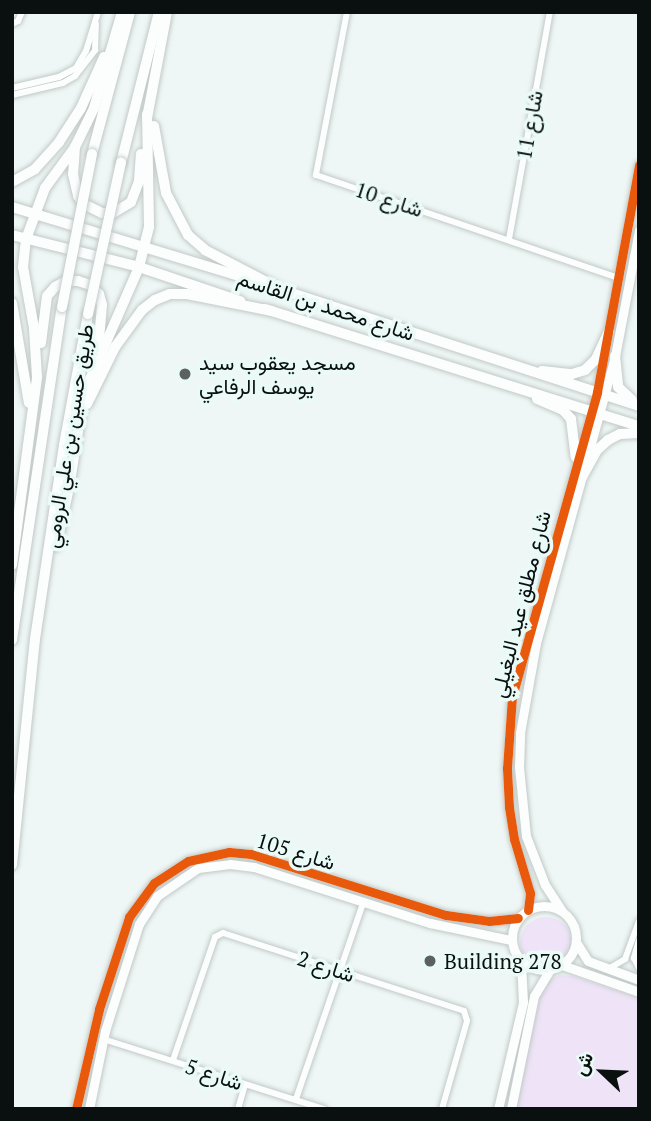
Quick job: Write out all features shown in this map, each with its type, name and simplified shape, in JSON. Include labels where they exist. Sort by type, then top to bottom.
[{"type":"highway","points":[[37,377],[34,328],[23,267],[26,239],[45,188],[75,147],[94,108],[122,12]]},
{"type":"highway","name":"طريق حسين بن علي الرومي","points":[[12,640],[62,307],[92,154],[130,12]]},
{"type":"highway","name":"طريق حسين بن علي الرومي","points":[[12,865],[30,673],[64,445],[88,314],[121,163],[159,12]]},
{"type":"highway","points":[[75,147],[75,186],[84,204],[102,213],[123,209],[131,202],[139,181],[147,114],[167,12]]},
{"type":"highway","points":[[12,182],[40,164],[67,131],[114,39]]},
{"type":"highway","points":[[157,54],[153,133],[163,183],[175,216],[188,234],[205,250],[278,288]]},
{"type":"highway","points":[[48,564],[63,520],[84,393],[97,356],[139,267],[145,245],[151,202],[147,114]]},
{"type":"highway","points":[[12,565],[37,377],[43,308],[47,296],[66,281],[90,285],[99,294],[102,321],[97,356]]},
{"type":"highway","points":[[76,432],[111,353],[132,322],[150,303],[165,296],[181,294],[272,311]]},
{"type":"highway","points":[[12,303],[22,345],[31,423]]},
{"type":"main road","name":"شارع محمد بن القاسم","points":[[12,207],[145,245],[527,371],[639,405]]},
{"type":"main road","name":"شارع محمد بن القاسم","points":[[12,235],[139,267],[639,426]]},
{"type":"main road","points":[[527,371],[581,372],[593,363],[609,331]]},
{"type":"main road","points":[[615,356],[618,387],[639,405]]},
{"type":"main road","points":[[438,362],[563,410],[573,424],[576,457]]},
{"type":"main road","points":[[581,479],[597,450],[608,440],[620,434],[639,433]]},
{"type":"street","points":[[12,24],[18,22],[22,12]]},
{"type":"street","points":[[12,88],[59,77],[76,68],[86,51],[99,12]]},
{"type":"street","name":"شارع 10","points":[[347,12],[316,176],[619,278]]},
{"type":"street","name":"شارع 11","points":[[509,239],[550,12]]},
{"type":"street","points":[[12,95],[63,83],[75,76],[95,50],[96,22]]},
{"type":"street","points":[[601,393],[609,331],[639,165]]},
{"type":"street","points":[[601,393],[615,356],[634,280],[639,230]]},
{"type":"street","name":"شارع مطلق عيد البغيلي","points":[[528,910],[530,893],[514,839],[507,768],[515,676],[576,457],[601,393]]},
{"type":"street","name":"شارع مطلق عيد البغيلي","points":[[562,911],[535,862],[526,836],[522,806],[520,733],[532,662],[581,479],[595,412]]},
{"type":"street","points":[[532,662],[530,652],[542,608],[536,602]]},
{"type":"street","name":"شارع 105","points":[[76,1109],[87,1054],[114,961],[134,908],[147,890],[167,873],[188,861],[229,852],[277,862],[455,917],[489,921],[519,918]]},
{"type":"street","points":[[274,872],[277,862]]},
{"type":"street","name":"شارع 105","points":[[89,1109],[103,1039],[131,943],[148,908],[169,885],[198,868],[230,864],[274,872],[430,923],[511,940]]},
{"type":"street","points":[[296,1099],[363,903]]},
{"type":"street","points":[[498,1109],[523,1002],[521,962],[511,940],[519,918],[528,910],[545,906],[562,911],[573,925],[576,942],[588,961],[606,970],[639,980]]},
{"type":"street","points":[[606,970],[625,959],[639,920]]},
{"type":"street","name":"شارع 2","points":[[173,1060],[219,934],[341,971],[467,1014],[442,1109]]},
{"type":"street","points":[[639,940],[634,958],[639,968]]},
{"type":"street","points":[[521,962],[529,968],[549,971],[569,959],[576,942]]},
{"type":"street","points":[[114,961],[121,959],[126,963]]},
{"type":"street","points":[[562,965],[639,992]]},
{"type":"street","points":[[510,1109],[534,996],[549,971]]},
{"type":"street","name":"شارع 5","points":[[103,1039],[324,1109]]},
{"type":"street","points":[[237,1109],[245,1085]]},
{"type":"shaded area","points":[[546,917],[565,924],[572,943],[565,962],[546,969],[527,962],[520,943],[527,924]]},
{"type":"shaded area","points":[[560,975],[573,976],[639,998],[639,1109],[515,1109],[540,991],[549,980]]},
{"type":"cycle path","points":[[528,910],[530,893],[514,839],[509,807],[507,768],[512,697],[597,392],[639,165]]},
{"type":"cycle path","points":[[76,1109],[99,1009],[129,917],[154,883],[188,861],[229,852],[251,854],[446,915],[489,921],[518,918]]},
{"type":"place","name":"مسجد يعقوب سيد يوسف الرفاعي","points":[[185,374]]},
{"type":"place","name":"Building 278","points":[[430,961]]}]
